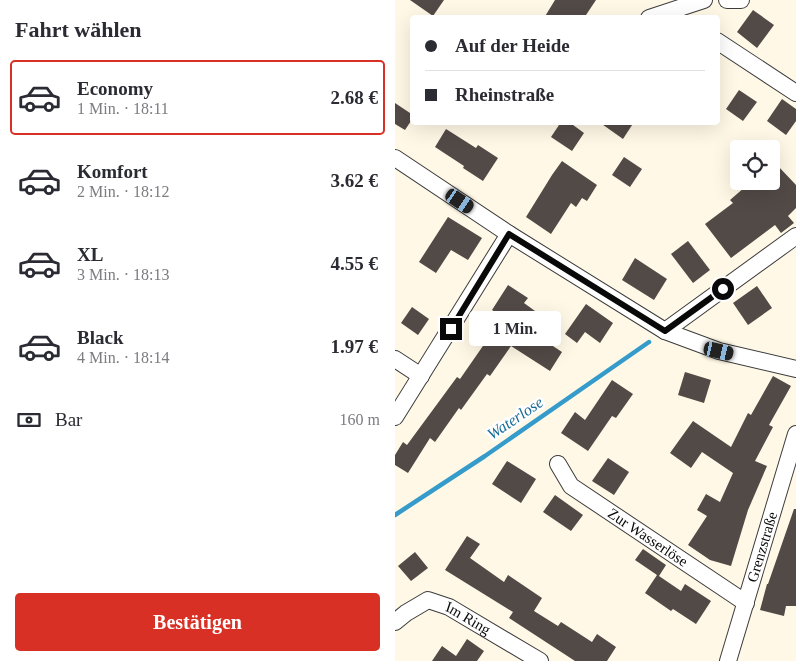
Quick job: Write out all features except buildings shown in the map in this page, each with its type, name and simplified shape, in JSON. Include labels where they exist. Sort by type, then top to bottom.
[{"type":"street","points":[[678,14],[704,0]]},
{"type":"street","points":[[727,0],[741,0]]},
{"type":"street","points":[[720,43],[796,93]]},
{"type":"street","points":[[395,158],[509,234],[665,331],[719,351],[796,369]]},
{"type":"street","points":[[395,417],[509,234]]},
{"type":"street","points":[[665,331],[796,236]]},
{"type":"street","points":[[395,360],[421,376]]},
{"type":"street","name":"Grenzstraße","points":[[728,661],[796,434]]},
{"type":"street","name":"Zur Wasserlöse","points":[[557,464],[571,486],[746,603]]},
{"type":"street","name":"Im Ring","points":[[395,622],[428,600],[449,607],[541,661]]},
{"type":"waterway","name":"Waterlose","points":[[395,515],[485,456],[649,342]]},
{"type":"route","points":[[451,329],[509,234],[665,331],[723,289]]}]
